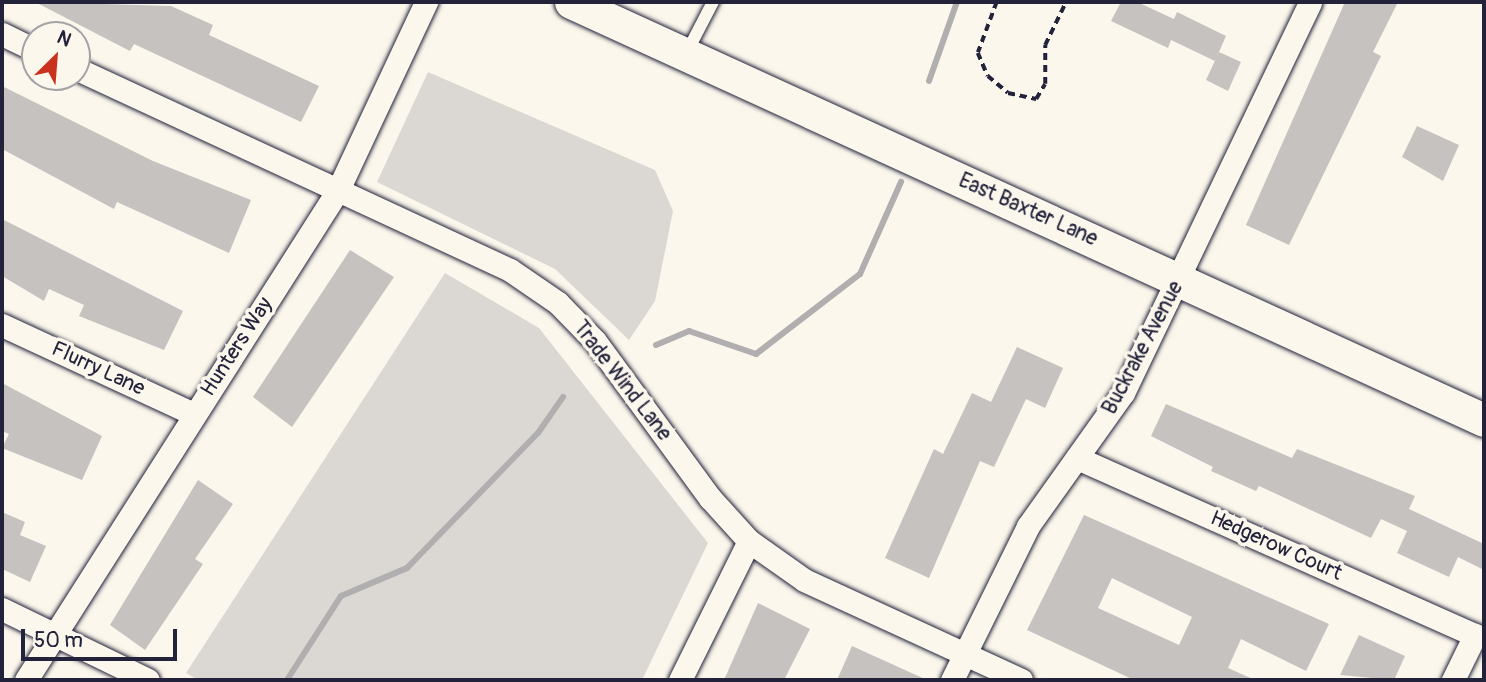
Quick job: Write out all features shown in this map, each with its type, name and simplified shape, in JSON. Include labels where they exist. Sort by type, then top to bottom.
[{"type":"main road","name":"East Baxter Lane","points":[[571,2],[1484,420]]},
{"type":"street","name":"Hunters Way","points":[[26,680],[53,632],[338,190],[426,2]]},
{"type":"street","name":"Buckrake Avenue","points":[[953,680],[1028,526],[1122,393],[1310,2]]},
{"type":"street","points":[[2,34],[21,43]]},
{"type":"street","name":"Trade Wind Lane","points":[[91,75],[510,270],[558,303],[749,541],[804,580],[1021,680]]},
{"type":"street","name":"Flurry Lane","points":[[2,325],[194,414]]},
{"type":"street","name":"Hedgerow Court","points":[[1077,458],[1475,635],[1452,680]]},
{"type":"street","points":[[680,680],[749,541]]},
{"type":"street","points":[[2,609],[148,680]]},
{"type":"lane","points":[[685,54],[713,2]]},
{"type":"path","points":[[996,2],[978,53],[988,76],[1008,93],[1036,99],[1045,84],[1045,45],[1066,2]]},
{"type":"shaded area","points":[[428,72],[655,170],[673,211],[655,301],[629,340],[555,269],[377,182]]},
{"type":"shaded area","points":[[445,273],[539,328],[708,543],[642,680],[198,680],[186,673]]},
{"type":"building","points":[[35,2],[171,6],[213,25],[209,35],[319,86],[301,122],[134,44],[130,51],[91,31],[91,21],[72,21]]},
{"type":"building","points":[[1121,2],[1137,2],[1174,19],[1177,12],[1226,36],[1215,61],[1171,40],[1168,48],[1111,21]]},
{"type":"building","points":[[1345,2],[1398,2],[1373,52],[1381,56],[1289,245],[1246,225]]},
{"type":"building","points":[[1219,52],[1241,62],[1228,91],[1206,80]]},
{"type":"building","points":[[2,86],[153,161],[251,200],[229,253],[117,202],[114,209],[2,149]]},
{"type":"building","points":[[1417,126],[1459,145],[1443,181],[1402,157]]},
{"type":"building","points":[[2,219],[183,311],[164,350],[79,316],[84,305],[49,289],[44,301],[2,276]]},
{"type":"building","points":[[350,250],[394,277],[292,427],[253,397]]},
{"type":"building","points":[[1017,347],[1063,368],[1045,408],[1026,399],[994,467],[980,461],[929,578],[885,558],[934,449],[943,454],[972,393],[991,402]]},
{"type":"building","points":[[2,383],[102,436],[82,480],[2,448],[9,434],[2,431]]},
{"type":"building","points":[[1166,404],[1292,458],[1297,449],[1415,496],[1409,509],[1484,544],[1484,570],[1458,557],[1449,577],[1397,553],[1407,531],[1381,519],[1371,538],[1259,486],[1256,491],[1211,471],[1213,467],[1151,436]]},
{"type":"building","points":[[198,480],[233,504],[195,559],[203,564],[145,650],[110,625]]},
{"type":"building","points":[[2,512],[25,522],[20,535],[46,546],[30,582],[2,569]]},
{"type":"building","points":[[1084,515],[1329,624],[1306,671],[1241,639],[1228,668],[1255,680],[1134,680],[1027,630]],"holes":[[[1112,578],[1192,617],[1179,645],[1098,608]]]},
{"type":"building","points":[[758,603],[810,629],[784,680],[724,680]]},
{"type":"building","points":[[1359,635],[1405,656],[1394,680],[1340,675]]},
{"type":"building","points":[[852,646],[927,680],[837,680]]},
{"type":"waterway","points":[[929,81],[957,2]]},
{"type":"waterway","points":[[656,345],[689,331],[756,354],[860,274],[901,182]]},
{"type":"waterway","points":[[287,680],[341,596],[407,568],[538,433],[563,397]]}]
